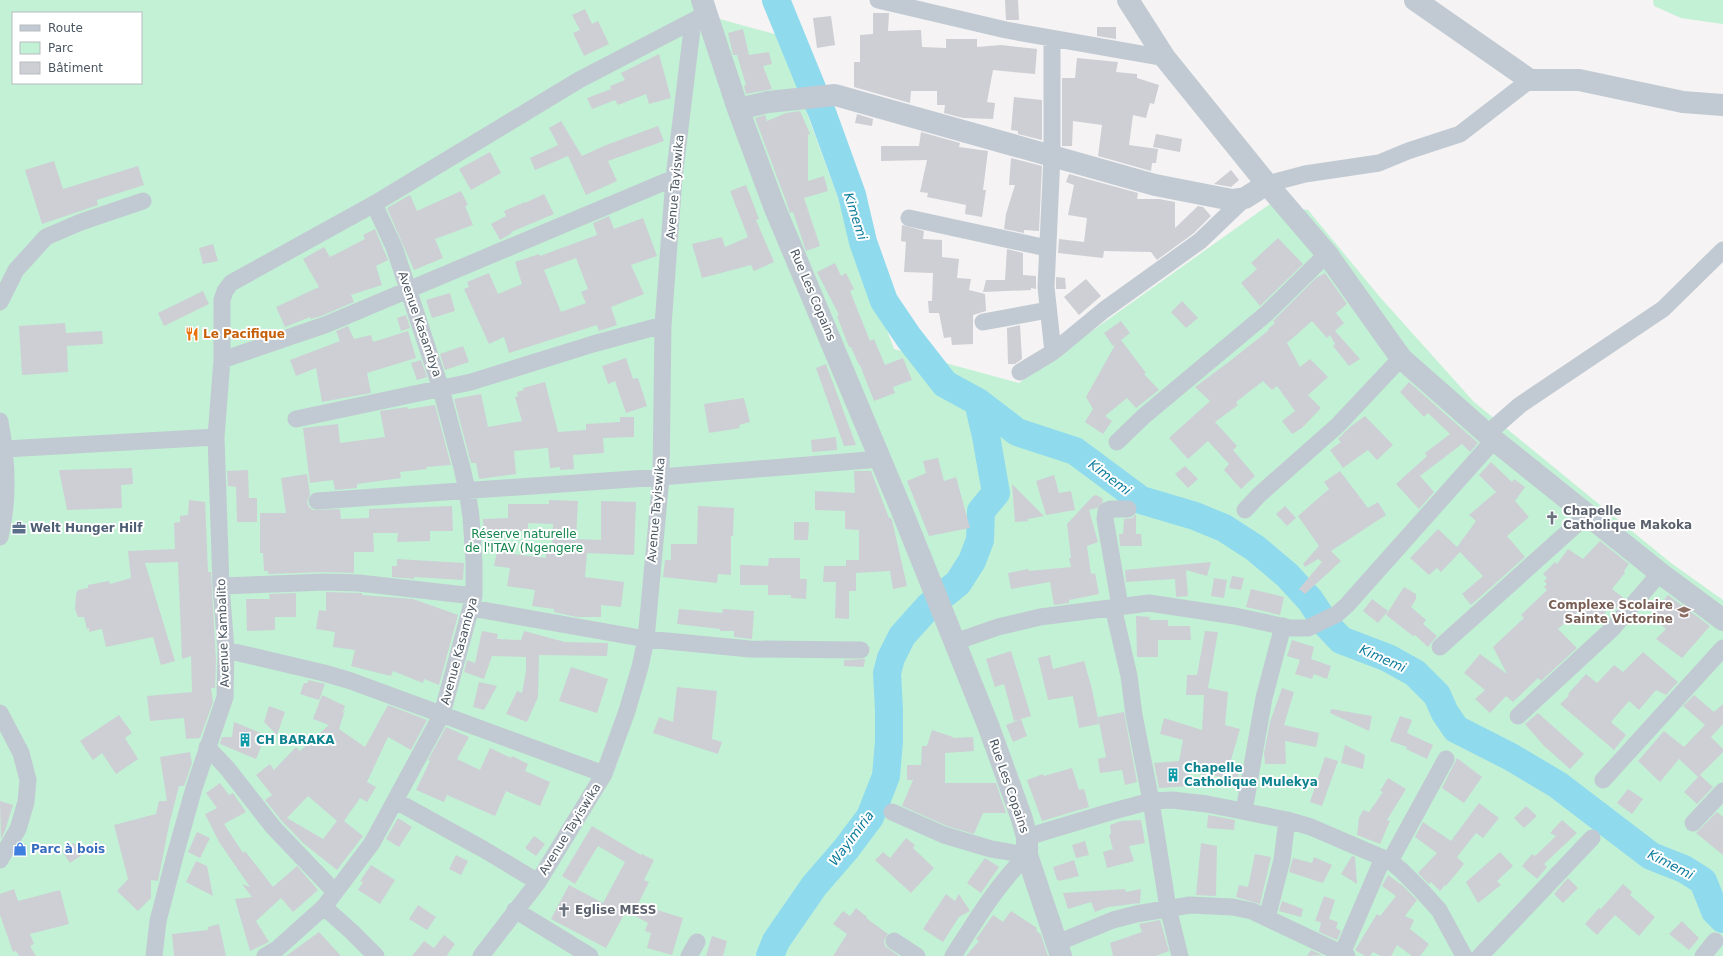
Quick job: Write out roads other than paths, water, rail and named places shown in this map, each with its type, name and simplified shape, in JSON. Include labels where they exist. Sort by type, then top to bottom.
[{"type":"street","points":[[878,0],[1006,30],[1164,58]]},
{"type":"street","points":[[1128,0],[1164,58],[1267,184],[1327,254],[1401,358],[1491,437],[1660,573],[1723,620]]},
{"type":"street","points":[[1415,0],[1530,80],[1579,80],[1683,102],[1723,106]]},
{"type":"street","points":[[374,204],[579,80],[700,11]]},
{"type":"street","name":"Rue Les Copains","points":[[700,11],[774,206],[955,642],[1021,816],[1027,846],[1059,950]]},
{"type":"street","name":"Avenue Tayiswika","points":[[482,956],[515,910],[538,882],[604,774],[627,711],[640,667],[646,639],[661,477],[663,325],[674,178],[700,11]]},
{"type":"street","points":[[1052,39],[1052,156],[1046,287],[1053,352]]},
{"type":"street","points":[[1020,372],[1053,352],[1104,310],[1200,241],[1246,198],[1267,184],[1305,174],[1379,163],[1408,151],[1460,134],[1530,80]]},
{"type":"street","points":[[738,109],[798,98],[835,94],[1155,185],[1232,200],[1246,198]]},
{"type":"street","points":[[222,360],[325,325],[674,178]]},
{"type":"street","points":[[0,302],[16,270],[46,237],[81,222],[143,201]]},
{"type":"street","name":"Avenue Kasambya","points":[[265,956],[277,949],[324,907],[372,843],[442,714],[473,602],[474,562],[467,490],[441,388],[394,247],[374,204]]},
{"type":"street","name":"Avenue Kambalito","points":[[154,956],[158,921],[194,788],[225,697],[226,650],[221,586],[216,437],[222,360],[222,300],[225,291],[231,283],[374,204]]},
{"type":"street","points":[[908,218],[1047,248]]},
{"type":"street","points":[[955,642],[998,627],[1040,618],[1148,603],[1235,616],[1283,626],[1308,628],[1337,614],[1371,579],[1491,437],[1520,405],[1663,309],[1723,250]]},
{"type":"street","points":[[1117,442],[1144,416],[1266,314],[1327,254]]},
{"type":"street","points":[[982,322],[1048,310]]},
{"type":"street","points":[[296,419],[471,382],[593,344],[663,325]]},
{"type":"street","points":[[1245,510],[1259,495],[1338,425],[1401,358]]},
{"type":"street","points":[[0,421],[5,449],[5,515],[0,537]]},
{"type":"street","points":[[5,449],[216,437]]},
{"type":"street","points":[[317,501],[661,477],[880,459]]},
{"type":"street","points":[[1128,509],[1111,509],[1106,511],[1105,519],[1116,607],[1129,676],[1134,715],[1151,801],[1168,908],[1180,956]]},
{"type":"street","points":[[1440,647],[1588,514]]},
{"type":"street","points":[[1518,716],[1612,629],[1660,573]]},
{"type":"street","points":[[221,586],[325,582],[359,583],[473,602],[646,639],[750,649],[861,650]]},
{"type":"street","points":[[1244,811],[1264,698],[1283,626]]},
{"type":"street","points":[[1603,780],[1723,648]]},
{"type":"street","points":[[226,650],[324,672],[604,774]]},
{"type":"street","points":[[0,713],[21,753],[28,780],[26,802],[18,829],[0,860]]},
{"type":"street","points":[[207,747],[227,768],[278,833],[335,892]]},
{"type":"street","points":[[1059,950],[1113,920],[1168,908],[1190,905],[1233,907],[1252,911],[1343,955],[1386,860],[1446,759]]},
{"type":"street","points":[[1693,823],[1723,791]]},
{"type":"street","points":[[892,812],[944,835],[991,850],[1027,846],[1110,812],[1151,801],[1172,800],[1244,811],[1287,820],[1311,827],[1386,860],[1421,890],[1439,910],[1464,956]]},
{"type":"street","points":[[396,801],[483,849],[538,882]]},
{"type":"street","points":[[1267,918],[1282,860],[1287,820]]},
{"type":"street","points":[[1480,956],[1592,838]]},
{"type":"street","points":[[953,956],[985,905],[1009,874],[1027,846]]},
{"type":"street","points":[[324,907],[376,956]]},
{"type":"street","points":[[515,910],[590,956]]},
{"type":"street","points":[[894,941],[917,956]]},
{"type":"street","points":[[1702,956],[1716,941]]},
{"type":"waterway","name":"Kimemi","points":[[776,0],[823,115],[852,195],[863,242],[884,301],[909,338],[945,384],[978,402],[1017,432],[1075,451],[1141,500],[1195,516],[1224,528],[1255,548],[1287,575],[1310,600],[1326,624],[1341,640],[1388,658],[1415,673],[1437,695],[1445,713],[1456,729],[1511,757],[1558,785],[1651,856],[1684,869],[1703,881],[1715,911],[1723,919]]},
{"type":"waterway","name":"Wayimiria","points":[[770,956],[776,941],[814,886],[846,849],[870,817],[886,776],[889,741],[887,673],[891,658],[902,636],[928,607],[958,583],[972,561],[980,540],[981,511],[996,493],[986,436],[978,402]]},
{"type":"place","name":"Le Pacifique","points":[[192,334]]},
{"type":"place","name":"Chapelle Catholique Makoka","points":[[1552,518]]},
{"type":"place","name":"Welt Hunger Hilf","points":[[19,528]]},
{"type":"place","name":"Complexe Scolaire Sainte Victorine","points":[[1684,612]]},
{"type":"place","name":"CH BARAKA","points":[[245,740]]},
{"type":"place","name":"Chapelle Catholique Mulekya","points":[[1173,775]]},
{"type":"place","name":"Parc à bois","points":[[20,849]]},
{"type":"place","name":"Eglise MESS","points":[[564,910]]},
{"type":"park label","name":"Réserve naturelle de l'ITAV (Ngengere","points":[[524,541]]}]
